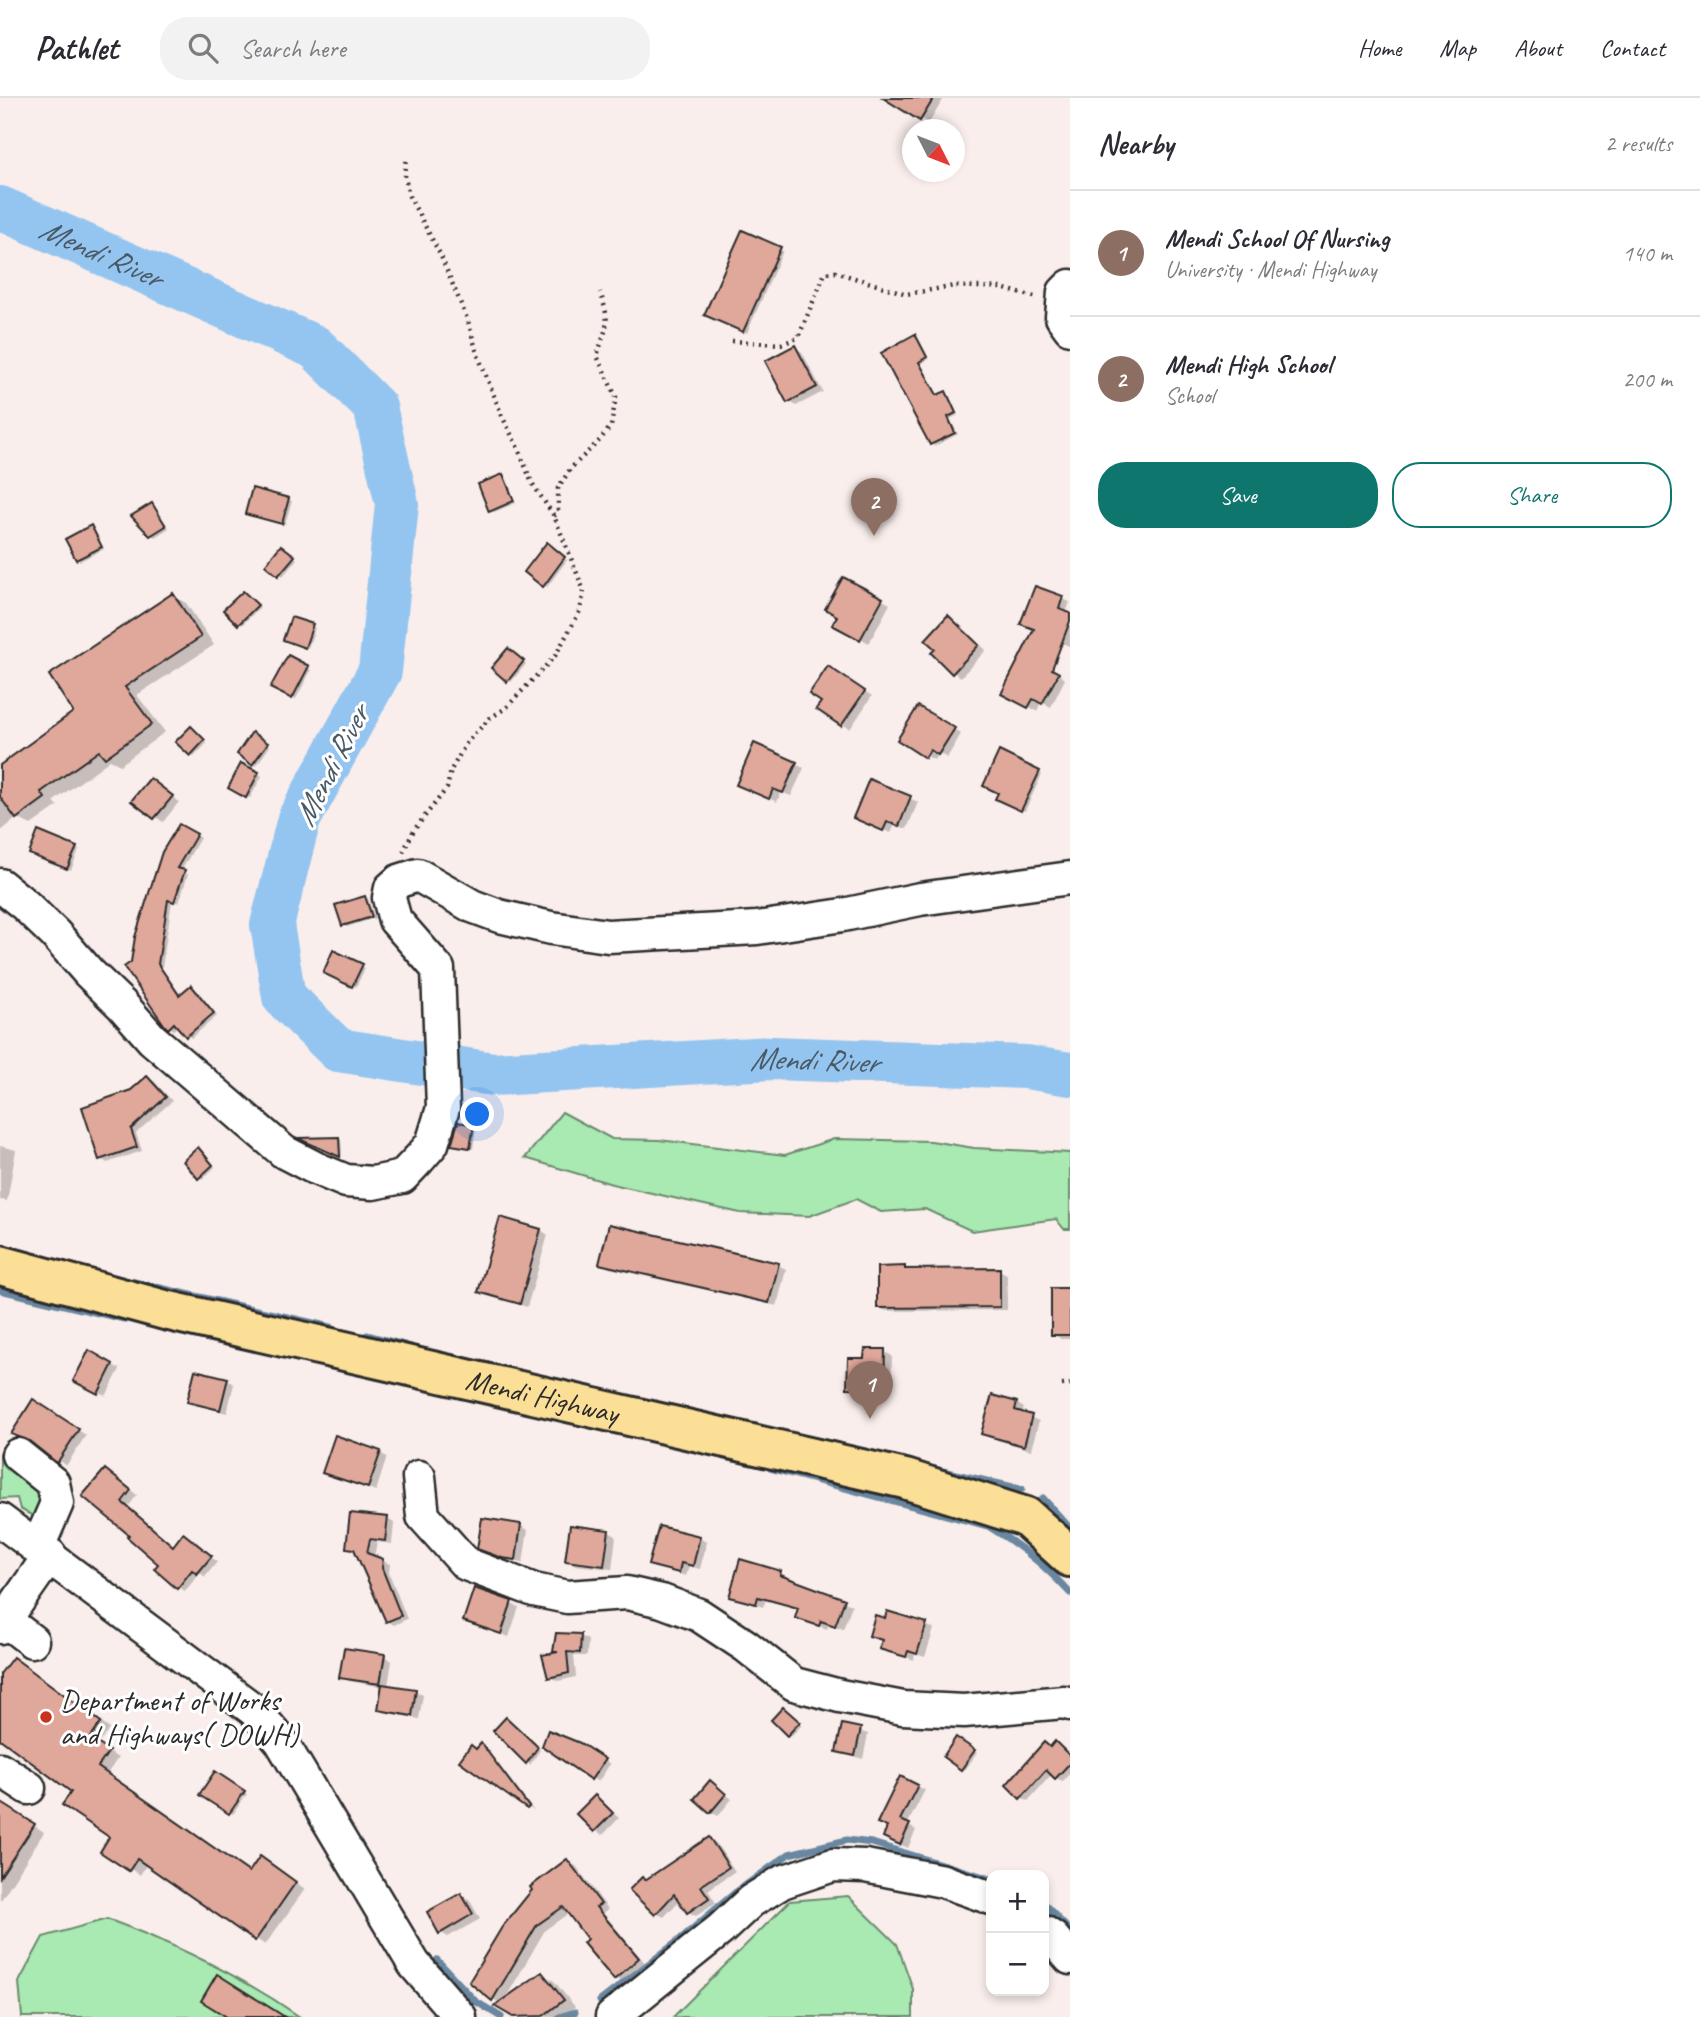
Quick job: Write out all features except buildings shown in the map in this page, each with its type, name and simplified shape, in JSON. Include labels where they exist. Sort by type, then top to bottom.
[{"type":"main road","name":"Mendi Highway","points":[[0,1265],[165,1310],[905,1479],[1026,1517],[1070,1557]]},
{"type":"street","points":[[0,885],[55,934],[152,1040],[285,1152],[346,1181],[373,1183],[402,1177],[432,1144],[443,1108],[439,969],[405,933],[392,912],[389,898],[391,888],[399,881],[418,875],[472,906],[499,916],[551,928],[608,936],[757,928],[843,915],[920,899],[1070,878]]},
{"type":"street","points":[[18,1455],[53,1483],[57,1503],[44,1551],[3,1624],[32,1641]]},
{"type":"street","points":[[419,1477],[424,1516],[466,1564],[534,1590],[567,1597],[627,1593],[662,1601],[699,1615],[746,1646],[794,1684],[903,1708],[964,1711],[1064,1702],[1070,1704]]},
{"type":"street","points":[[0,1520],[254,1710],[281,1741],[414,1964],[460,2017]]},
{"type":"street","points":[[0,1769],[29,1788]]},
{"type":"street","points":[[612,2017],[721,1929],[751,1901],[782,1882],[833,1865],[865,1866],[943,1881],[986,1896]]},
{"type":"street","points":[[1046,1933],[1070,1958]]},
{"type":"path","points":[[399,881],[401,855],[414,830],[447,788],[451,770],[460,752],[490,718],[506,708],[555,656],[580,611],[584,591],[554,516],[533,483],[502,416],[477,353],[468,321],[440,254],[409,196],[405,177],[406,159]]},
{"type":"path","points":[[732,341],[780,344],[799,338],[825,273],[835,272],[907,294],[954,286],[1001,288],[1068,306]]},
{"type":"path","points":[[554,516],[558,512],[558,488],[571,468],[611,426],[616,397],[597,356],[608,324],[608,315],[600,292]]},
{"type":"path","points":[[1062,1385],[1070,1384]]},
{"type":"green space","points":[[562,1112],[612,1139],[659,1140],[785,1155],[834,1139],[931,1141],[974,1148],[1070,1153],[1070,1229],[1064,1229],[1056,1219],[972,1231],[925,1209],[881,1212],[856,1199],[809,1216],[740,1213],[612,1184],[525,1158]]},
{"type":"green space","points":[[0,1454],[31,1482],[43,1497],[42,1510],[33,1516],[20,1509],[17,1498],[0,1499]]},
{"type":"green space","points":[[848,1896],[897,1944],[913,1989],[913,2017],[673,2017],[790,1901]]},
{"type":"green space","points":[[107,1919],[207,1962],[300,2017],[22,2017],[19,1982],[43,1937]]},
{"type":"waterway","name":"Mendi River","points":[[0,208],[315,347],[375,407],[397,504],[380,671],[299,819],[272,925],[284,997],[338,1050],[493,1074],[772,1058],[1026,1067],[1070,1074]]},
{"type":"waterway","points":[[134,1282],[331,1327]]},
{"type":"waterway","points":[[0,1290],[124,1319]]},
{"type":"waterway","points":[[367,1335],[411,1347]]},
{"type":"waterway","points":[[770,1468],[988,1526],[1032,1556],[1070,1593]]},
{"type":"waterway","points":[[934,1469],[1022,1489]]},
{"type":"waterway","points":[[1043,1498],[1070,1528]]},
{"type":"waterway","points":[[600,2001],[677,1942],[736,1892],[789,1854],[847,1840],[872,1843],[986,1877]]},
{"type":"waterway","points":[[1049,1909],[1070,1931]]},
{"type":"waterway","points":[[437,1960],[475,2001],[501,2017]]},
{"type":"waterway","points":[[559,2017],[575,2012]]},
{"type":"place","name":"Mendi High School","points":[[874,536]]},
{"type":"place","name":"Mendi School Of Nursing","points":[[870,1419]]},
{"type":"place","name":"Department of Works and Highways( DOWH)","points":[[46,1717]]}]
